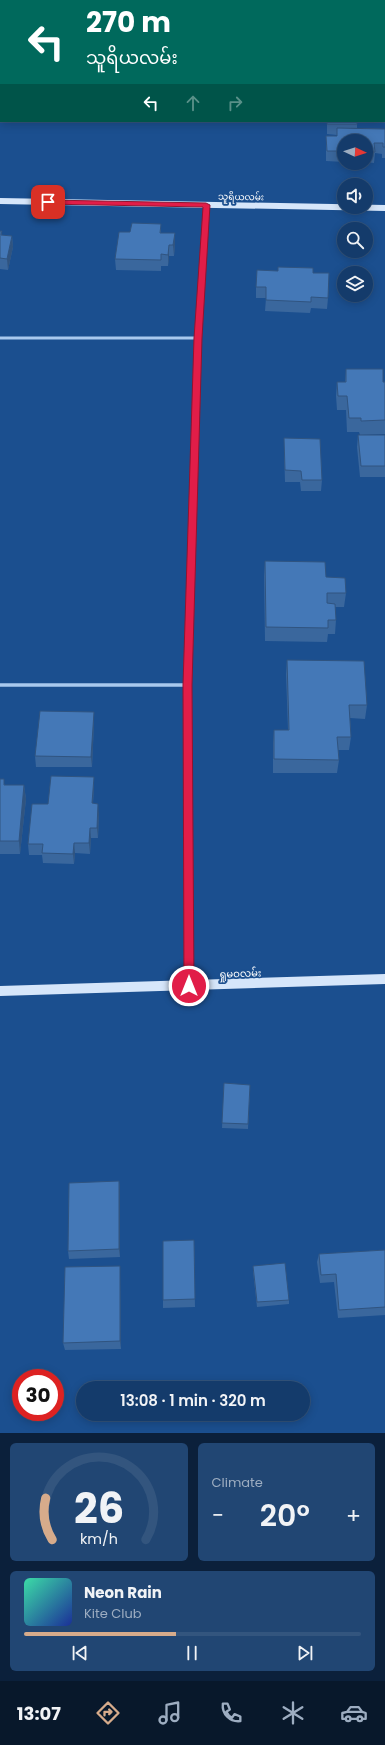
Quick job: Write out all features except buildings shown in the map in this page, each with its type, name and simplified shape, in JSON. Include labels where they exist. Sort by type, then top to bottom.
[{"type":"street","name":"သူရိယလမ်း","points":[[0,201],[385,208]]},
{"type":"street","points":[[189,986],[188,685],[198,338],[206,205]]},
{"type":"street","points":[[0,338],[198,338]]},
{"type":"street","points":[[0,685],[188,685]]},
{"type":"street","name":"ရှုမဝလမ်း","points":[[0,991],[385,979]]},
{"type":"route","points":[[48,202],[206,205],[198,338],[188,685],[189,986]]}]
